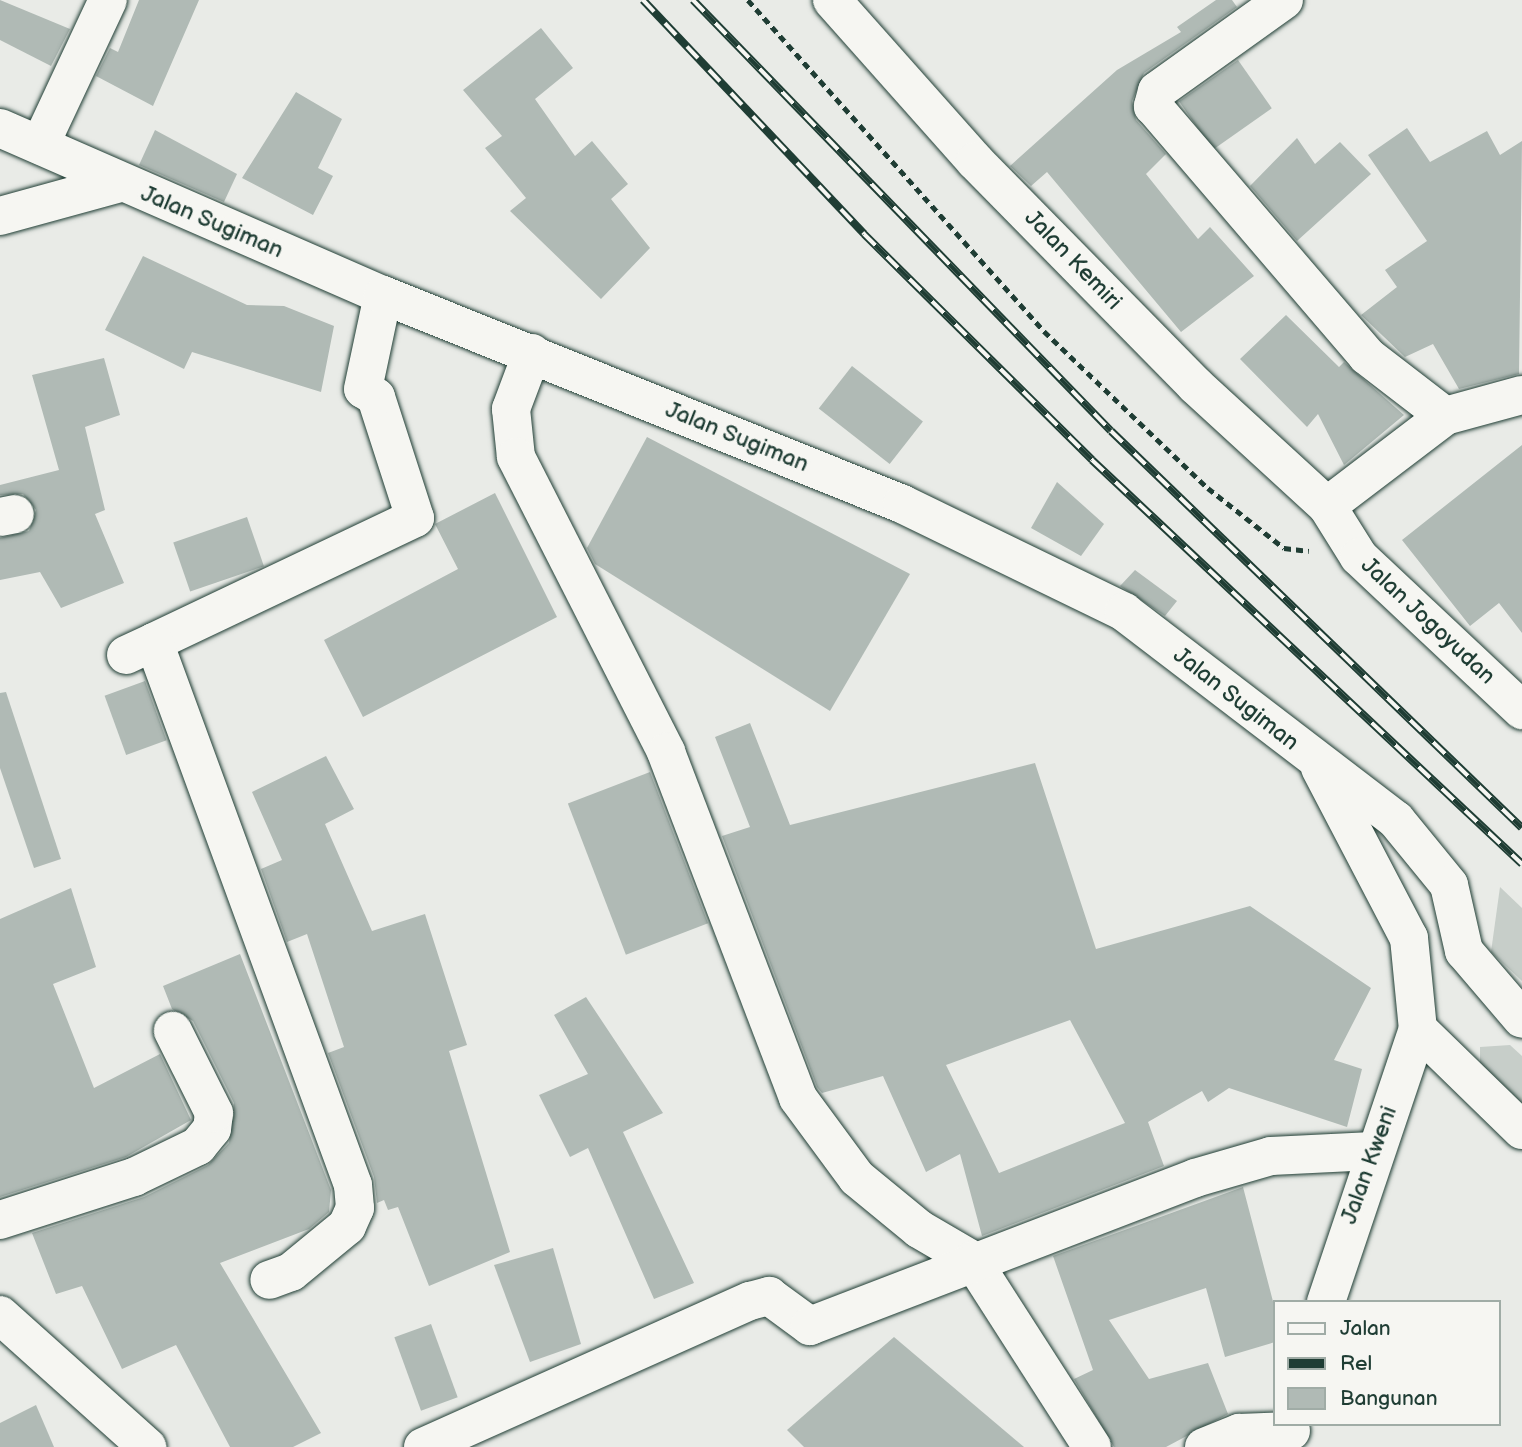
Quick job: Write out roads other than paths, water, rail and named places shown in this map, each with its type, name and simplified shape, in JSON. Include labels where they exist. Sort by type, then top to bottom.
[{"type":"street","points":[[40,145],[108,0]]},
{"type":"street","name":"Jalan Kemiri","points":[[832,0],[1014,200],[1195,385],[1327,506]]},
{"type":"street","points":[[1284,0],[1157,92],[1153,106],[1367,356],[1445,416]]},
{"type":"street","name":"Jalan Sugiman","points":[[0,128],[120,183],[383,295],[902,504],[1095,596],[1396,820],[1449,885],[1464,951],[1522,1019]]},
{"type":"street","points":[[0,216],[120,183]]},
{"type":"street","points":[[270,1280],[300,1265],[347,1226],[355,1208],[353,1185],[140,649],[415,518],[376,397],[363,383],[383,295]]},
{"type":"street","points":[[532,354],[511,409],[516,457],[666,751],[779,1059],[822,1136],[857,1178],[919,1228],[972,1260],[1092,1447]]},
{"type":"street","points":[[1327,506],[1445,416],[1522,396]]},
{"type":"street","name":"Jalan Jogoyudan","points":[[1327,506],[1359,557],[1522,710]]},
{"type":"street","points":[[1315,760],[1409,938],[1418,1030],[1522,1130]]},
{"type":"street","name":"Jalan Kweni","points":[[1327,1300],[1373,1150],[1418,1030]]},
{"type":"street","points":[[0,1220],[134,1177],[198,1146],[212,1129],[214,1113],[173,1031]]},
{"type":"street","points":[[423,1447],[750,1301],[769,1296],[810,1326],[972,1260],[1271,1156],[1373,1150]]},
{"type":"street","points":[[0,1315],[147,1447]]},
{"type":"street","points":[[1204,1447],[1239,1433],[1290,1434]]},
{"type":"railway","points":[[643,0],[864,234],[1092,460],[1522,864]]},
{"type":"railway","points":[[693,0],[1111,431],[1522,828]]}]
